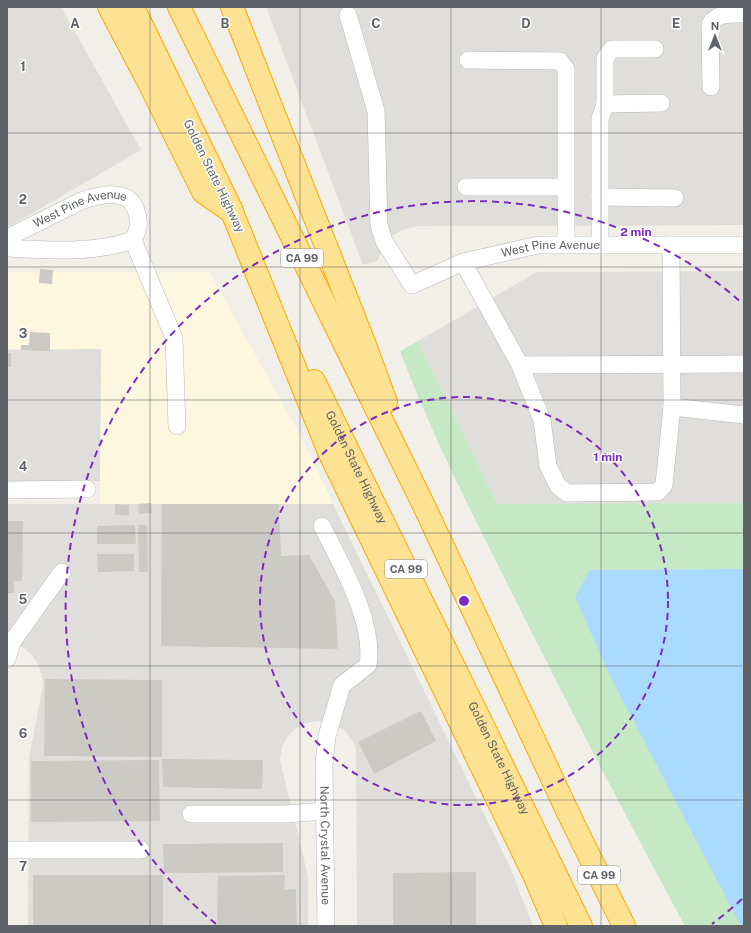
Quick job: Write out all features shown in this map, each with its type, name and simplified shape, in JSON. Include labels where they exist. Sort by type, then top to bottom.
[{"type":"highway","points":[[109,7],[150,85],[203,192],[232,212],[329,452],[534,875],[556,926]]},
{"type":"highway","name":"Golden State Highway","points":[[133,7],[581,926]]},
{"type":"highway","name":"CA 99","points":[[179,7],[425,508],[573,824],[624,926]]},
{"type":"highway","points":[[232,7],[364,340],[425,508]]},
{"type":"highway","points":[[573,824],[636,926]]},
{"type":"street","points":[[711,87],[710,24],[714,18],[722,14],[744,14]]},
{"type":"street","name":"West Pine Avenue","points":[[348,15],[376,111],[379,225],[384,241],[412,285],[462,262],[538,245],[744,245]]},
{"type":"street","points":[[600,245],[600,119],[605,104],[605,58],[612,49],[655,49]]},
{"type":"street","points":[[468,60],[560,61],[566,69],[566,245]]},
{"type":"street","points":[[605,104],[661,103]]},
{"type":"street","points":[[466,187],[566,187]]},
{"type":"street","name":"West Pine Avenue","points":[[7,238],[94,196],[112,194],[125,197],[134,204],[139,222],[138,230],[133,240],[117,246],[90,250],[7,248]]},
{"type":"street","points":[[600,197],[675,198]]},
{"type":"street","points":[[133,240],[174,338],[177,426]]},
{"type":"street","points":[[462,262],[520,365],[542,420],[548,466],[558,486],[567,493],[658,492],[664,484],[672,407],[671,245]]},
{"type":"street","points":[[520,365],[744,364]]},
{"type":"street","points":[[672,407],[744,415]]},
{"type":"street","points":[[7,490],[87,489]]},
{"type":"street","name":"North Crystal Avenue","points":[[322,526],[353,588],[370,651],[368,665],[342,685],[327,736],[324,765],[326,926]]},
{"type":"street","points":[[7,659],[12,642],[62,572]]},
{"type":"street","points":[[191,814],[286,814],[325,811]]},
{"type":"street","points":[[7,850],[141,850]]},
{"type":"shaded area","points":[[7,7],[61,7],[141,150],[10,226],[7,226]]},
{"type":"shaded area","points":[[266,7],[744,7],[744,225],[418,226],[402,230],[390,237],[377,261],[363,265]]},
{"type":"shaded area","points":[[744,271],[744,503],[497,504],[418,341],[537,272]]},
{"type":"shaded area","points":[[7,272],[209,272],[299,433],[333,504],[100,504],[100,349],[7,349]]},
{"type":"shaded area","points":[[101,349],[100,481],[7,481],[7,350]]},
{"type":"shaded area","points":[[7,504],[333,504],[510,867],[533,926],[357,926],[356,750],[354,743],[345,731],[333,724],[319,721],[306,723],[295,729],[287,737],[282,747],[280,760],[308,876],[308,926],[28,926],[29,759],[43,685],[42,675],[38,664],[32,655],[24,648],[7,643]]},
{"type":"green space","points":[[418,341],[497,504],[744,503],[744,926],[685,926],[619,803],[483,536],[439,444],[400,351]]},
{"type":"water","points":[[744,569],[744,926],[741,926],[611,678],[575,597],[590,570]]},
{"type":"building","points":[[40,269],[53,270],[52,284],[39,283]]},
{"type":"building","points":[[30,332],[50,333],[50,351],[21,350],[21,345],[29,345]]},
{"type":"building","points":[[7,353],[11,353],[11,367],[7,367]]},
{"type":"building","points":[[151,503],[152,513],[139,514],[138,504]]},
{"type":"building","points":[[115,504],[129,505],[129,515],[115,515]]},
{"type":"building","points":[[162,504],[279,504],[281,556],[309,555],[335,601],[338,649],[161,646]]},
{"type":"building","points":[[7,521],[23,521],[22,581],[14,581],[14,593],[7,593]]},
{"type":"building","points":[[135,525],[136,544],[97,544],[97,526]]},
{"type":"building","points":[[138,525],[147,525],[148,572],[139,572]]},
{"type":"building","points":[[97,554],[134,554],[134,571],[98,572]]},
{"type":"building","points":[[45,679],[162,680],[162,757],[44,756]]},
{"type":"building","points":[[421,711],[436,741],[374,774],[358,742]]},
{"type":"building","points":[[162,759],[263,760],[262,789],[163,787]]},
{"type":"building","points":[[159,760],[160,821],[31,822],[31,761]]},
{"type":"building","points":[[283,843],[283,872],[164,873],[163,844]]},
{"type":"building","points":[[476,872],[476,926],[393,926],[393,873]]},
{"type":"building","points":[[33,875],[163,875],[163,926],[33,926]]},
{"type":"building","points":[[285,875],[284,890],[296,889],[297,926],[217,926],[218,876]]}]
